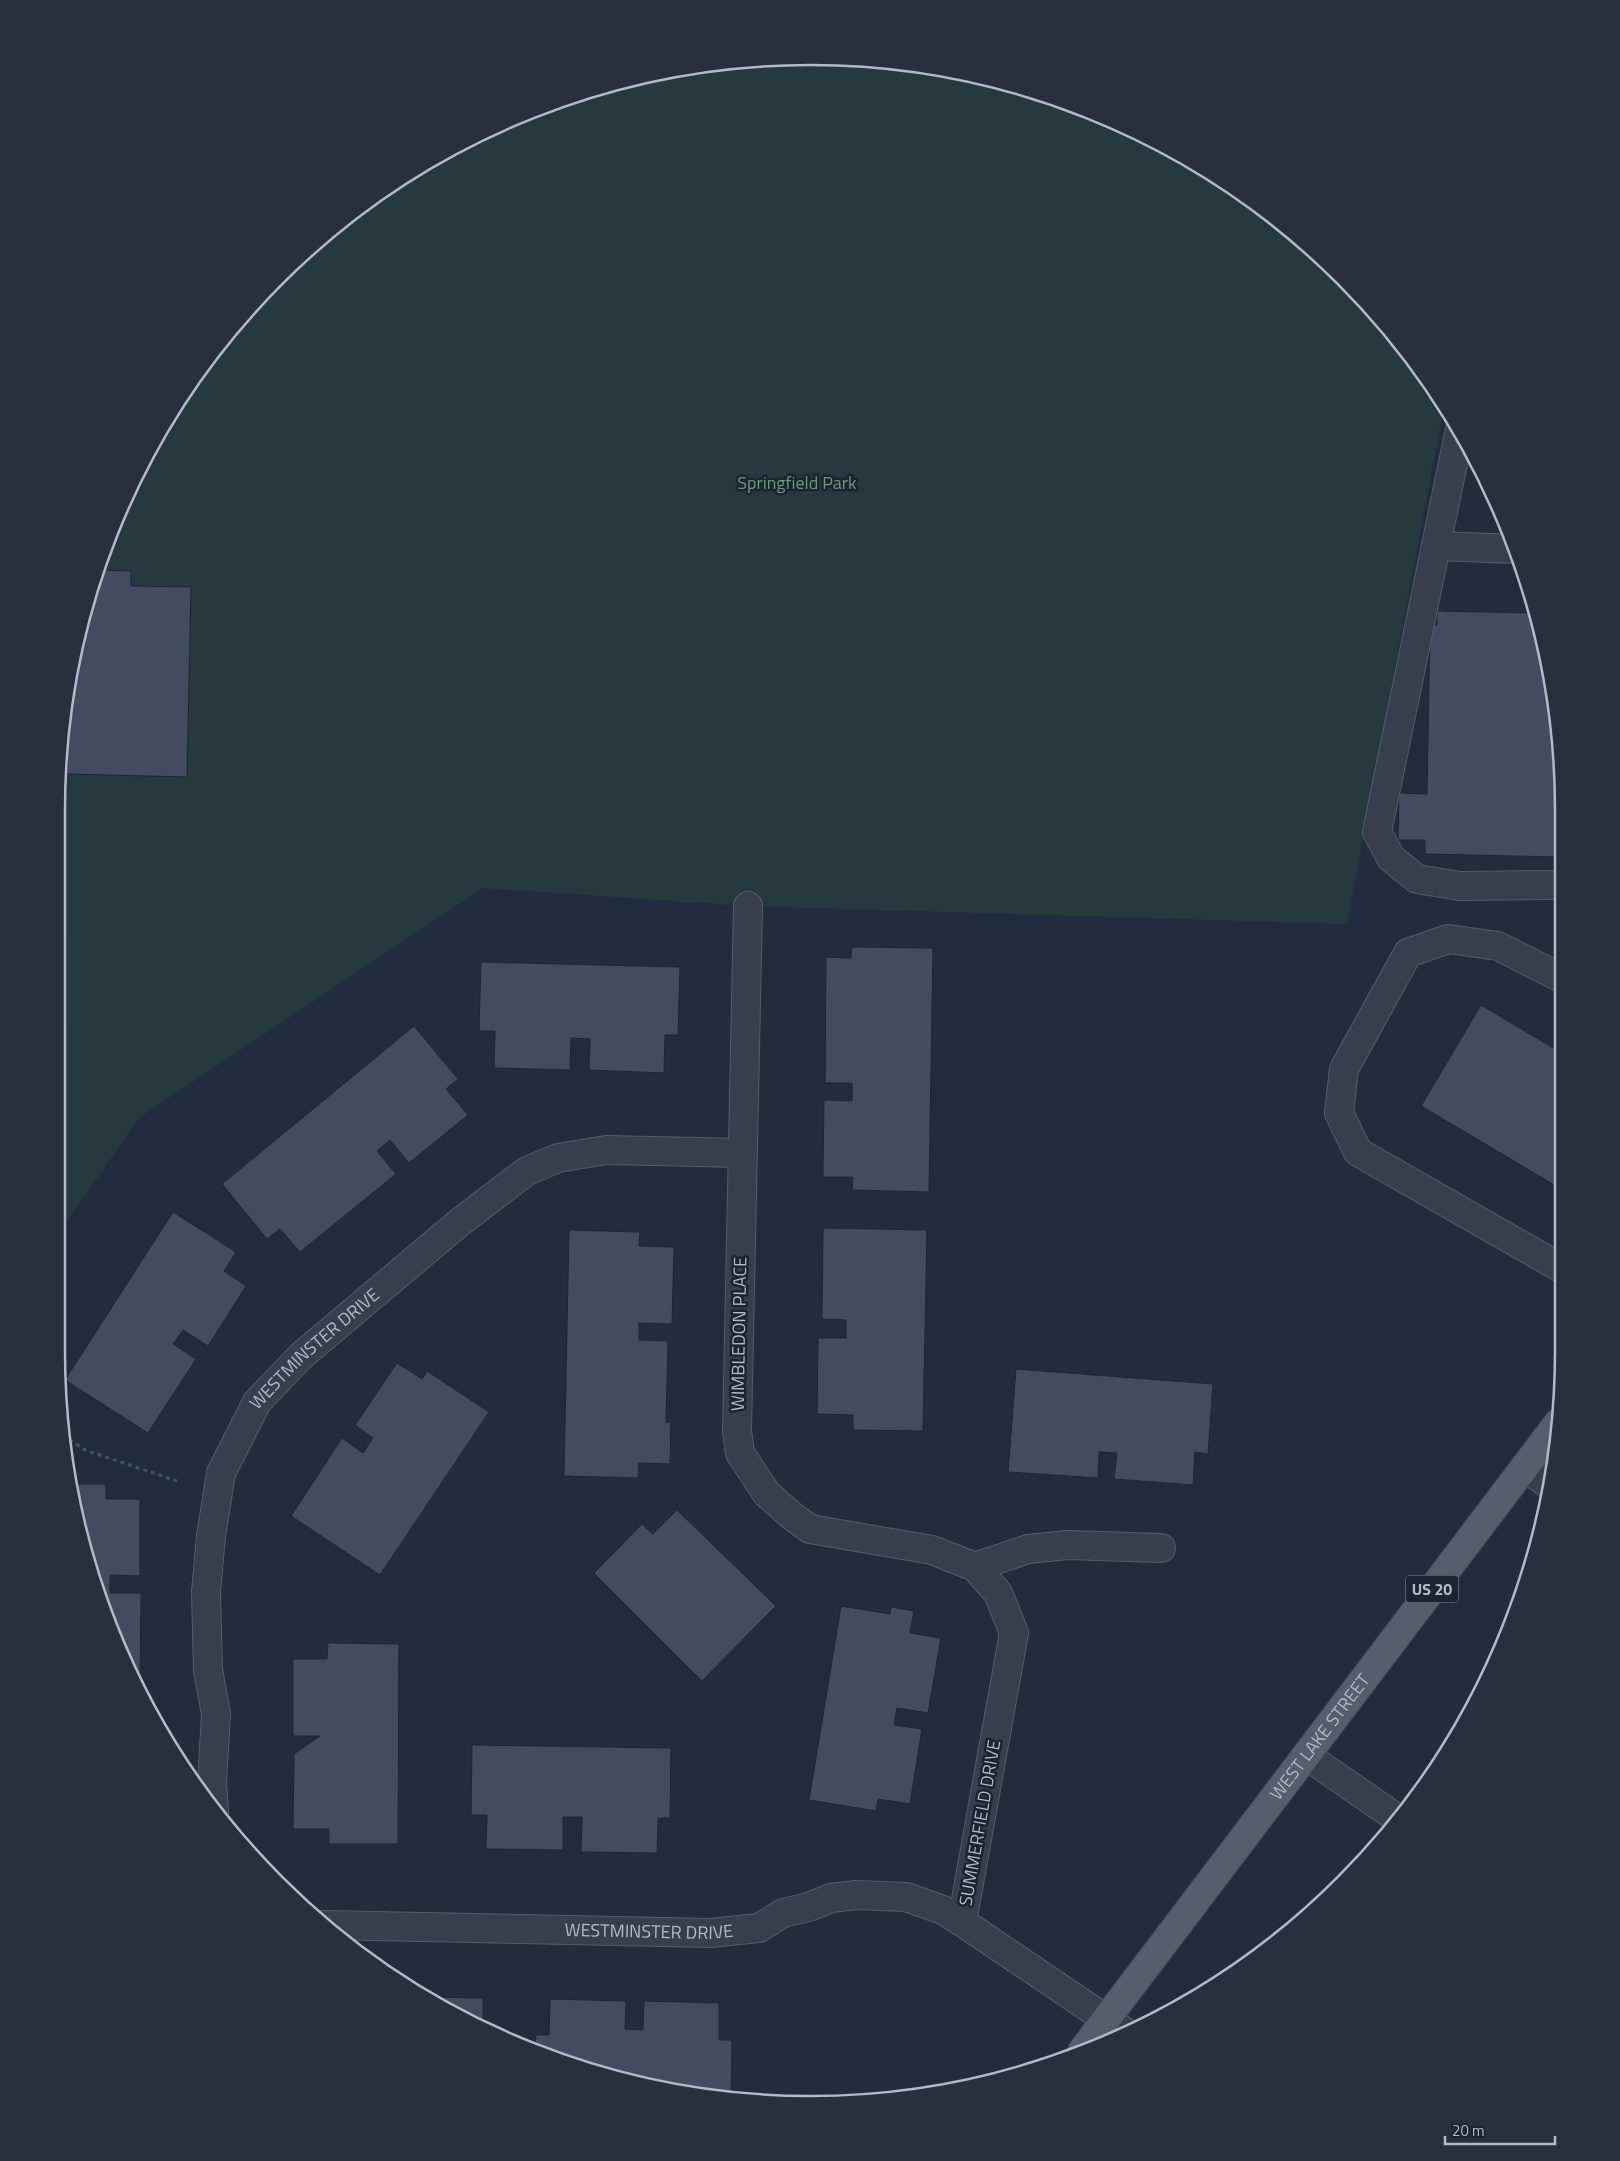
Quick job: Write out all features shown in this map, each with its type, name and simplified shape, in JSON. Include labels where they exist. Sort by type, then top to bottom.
[{"type":"main road","name":"WEST LAKE STREET","points":[[1101,2036],[1116,2025],[1307,1756],[1550,1433]]},
{"type":"street","points":[[1457,442],[1377,832],[1392,858],[1417,879],[1460,886],[1555,885]]},
{"type":"street","points":[[1436,546],[1507,549]]},
{"type":"street","name":"WIMBLEDON PLACE","points":[[748,906],[737,1431],[740,1453],[767,1494],[810,1529],[932,1550],[975,1567],[998,1593]]},
{"type":"street","points":[[1555,975],[1498,946],[1448,939],[1408,953],[1344,1069],[1339,1113],[1358,1152],[1555,1265]]},
{"type":"street","name":"WESTMINSTER DRIVE","points":[[213,1796],[216,1714],[208,1670],[206,1592],[211,1536],[221,1473],[257,1402],[301,1356],[460,1222],[527,1171],[558,1158],[606,1150],[743,1153]]},
{"type":"street","points":[[1525,1467],[1544,1481]]},
{"type":"street","points":[[975,1567],[1028,1549],[1057,1546],[1161,1548]]},
{"type":"street","name":"SUMMERFIELD DRIVE","points":[[998,1593],[1014,1633],[962,1922],[1116,2025]]},
{"type":"street","points":[[1307,1756],[1392,1815]]},
{"type":"street","name":"WESTMINSTER DRIVE","points":[[336,1925],[711,1933],[759,1928],[783,1913],[809,1907],[831,1898],[856,1895],[906,1897],[943,1910],[962,1922]]},
{"type":"path","points":[[70,1440],[86,1450],[180,1482]]},
{"type":"green space","name":"Springfield Park","points":[[810,65],[859,67],[907,71],[1003,90],[1095,122],[1140,142],[1224,191],[1264,219],[1337,283],[1370,319],[1401,356],[1442,417],[1347,924],[748,906],[483,888],[140,1117],[65,1224],[65,810],[67,761],[71,713],[79,665],[90,617],[105,571],[122,525],[142,480],[165,437],[219,356],[250,319],[283,283],[356,219],[396,191],[480,142],[525,122],[617,90],[713,71]]},
{"type":"building","points":[[105,570],[131,571],[131,586],[191,587],[187,777],[67,774],[71,713],[79,665],[90,617]]},
{"type":"building","points":[[1437,611],[1529,613],[1541,665],[1549,713],[1553,761],[1555,857],[1425,854],[1425,840],[1398,840],[1399,793],[1427,794],[1430,625],[1437,625]]},
{"type":"building","points":[[852,947],[933,948],[929,1192],[852,1190],[853,1177],[823,1177],[824,1100],[852,1101],[852,1083],[825,1083],[826,957],[851,958]]},
{"type":"building","points":[[481,962],[680,967],[678,1035],[665,1035],[664,1073],[589,1070],[590,1039],[571,1038],[570,1070],[494,1068],[495,1031],[479,1031]]},
{"type":"building","points":[[1481,1005],[1555,1049],[1555,1185],[1421,1106]]},
{"type":"building","points":[[414,1026],[458,1079],[446,1089],[468,1115],[409,1163],[390,1140],[377,1151],[396,1174],[300,1252],[280,1229],[267,1239],[222,1184]]},
{"type":"building","points":[[173,1212],[236,1252],[224,1271],[246,1286],[208,1346],[183,1330],[173,1344],[196,1359],[148,1433],[66,1381]]},
{"type":"building","points":[[823,1228],[927,1230],[923,1431],[853,1430],[853,1415],[817,1414],[818,1338],[846,1338],[846,1320],[822,1319]]},
{"type":"building","points":[[569,1230],[640,1232],[639,1246],[674,1247],[672,1324],[639,1323],[639,1340],[668,1341],[666,1422],[671,1422],[670,1464],[639,1463],[638,1478],[564,1476]]},
{"type":"building","points":[[397,1363],[422,1379],[427,1371],[489,1412],[380,1575],[291,1516],[342,1438],[363,1453],[373,1438],[355,1425]]},
{"type":"building","points":[[1016,1369],[1213,1384],[1208,1454],[1195,1452],[1193,1485],[1114,1479],[1117,1453],[1099,1452],[1098,1478],[1008,1472]]},
{"type":"building","points":[[77,1484],[106,1484],[106,1499],[140,1499],[140,1576],[110,1575],[110,1593],[141,1593],[140,1677],[105,1590],[90,1544]]},
{"type":"building","points":[[677,1510],[776,1606],[702,1681],[594,1573],[642,1524],[653,1534]]},
{"type":"building","points":[[841,1606],[890,1614],[891,1607],[914,1611],[910,1633],[941,1638],[928,1713],[897,1708],[894,1725],[922,1729],[910,1804],[878,1799],[876,1811],[809,1800]]},
{"type":"building","points":[[328,1643],[399,1644],[398,1844],[329,1844],[329,1829],[293,1829],[294,1754],[320,1736],[293,1736],[293,1659],[327,1659]]},
{"type":"building","points":[[472,1745],[671,1748],[670,1818],[658,1818],[657,1853],[581,1852],[582,1817],[563,1817],[563,1850],[486,1849],[487,1815],[471,1815]]},
{"type":"building","points":[[439,1997],[483,1998],[483,2020]]},
{"type":"building","points":[[550,1999],[626,2001],[625,2029],[643,2030],[644,2001],[719,2003],[719,2040],[732,2040],[731,2092],[665,2082],[617,2071],[536,2043],[536,2035],[549,2035]]}]
